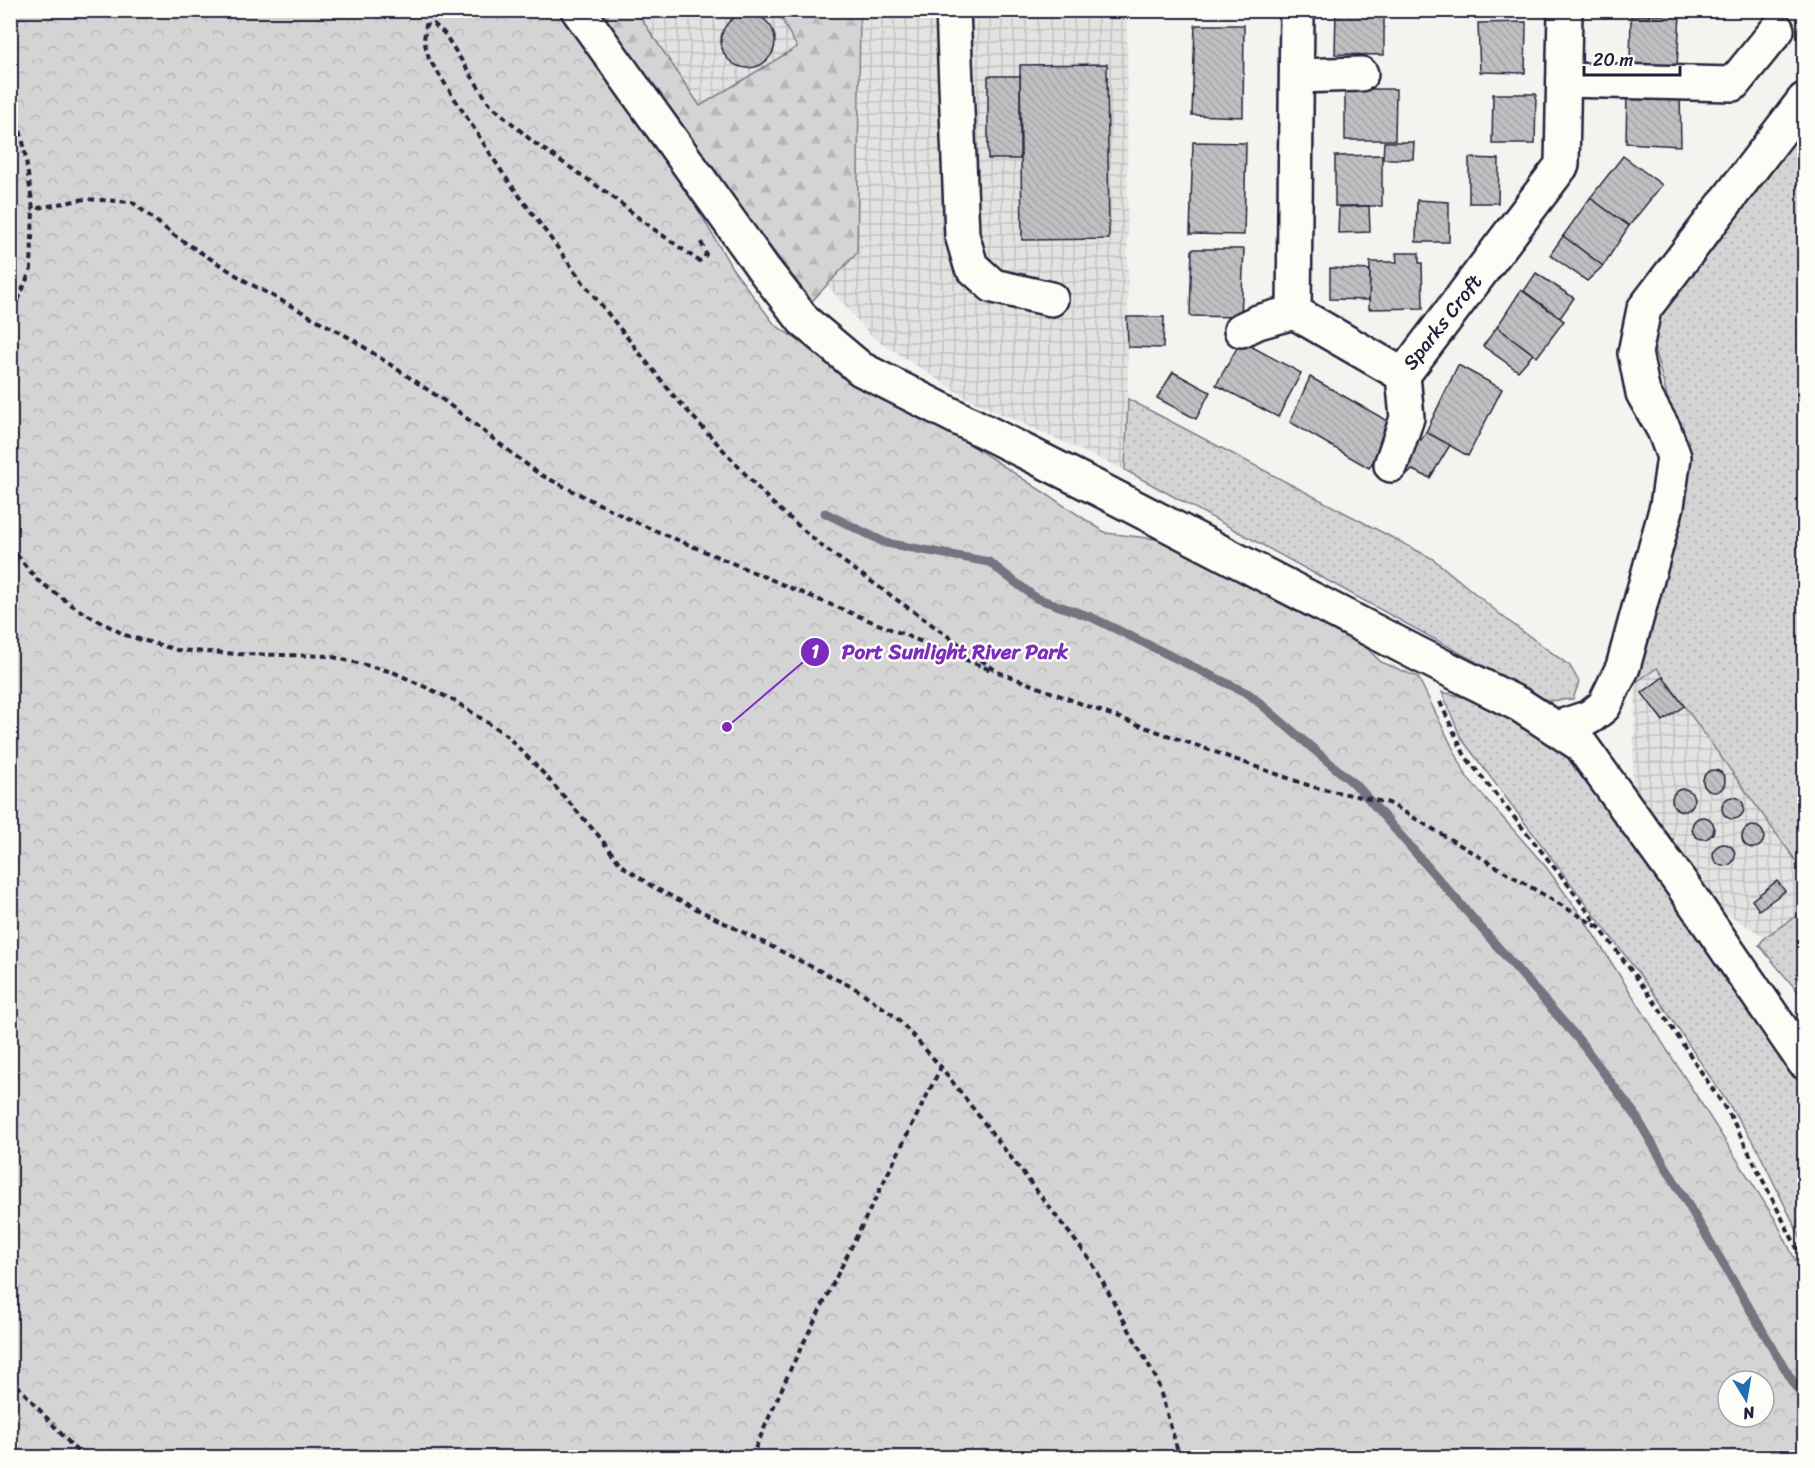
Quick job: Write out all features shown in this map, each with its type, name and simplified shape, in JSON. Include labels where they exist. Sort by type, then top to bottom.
[{"type":"street","points":[[578,10],[804,321],[861,369],[1520,705],[1581,745],[1683,886],[1804,1062]]},
{"type":"street","points":[[953,10],[962,235],[971,266],[993,286],[1051,299]]},
{"type":"street","points":[[1241,330],[1258,322],[1294,312],[1297,10]]},
{"type":"street","name":"Sparks Croft","points":[[1294,312],[1403,375],[1562,165],[1565,10]]},
{"type":"street","points":[[1564,80],[1733,84],[1777,30]]},
{"type":"street","points":[[1297,76],[1361,74]]},
{"type":"street","points":[[1557,728],[1590,717],[1604,706],[1623,667],[1667,506],[1674,456],[1664,430],[1643,393],[1635,353],[1644,309],[1804,100]]},
{"type":"street","points":[[1391,465],[1407,418],[1403,375]]},
{"type":"path","points":[[697,236],[706,254],[699,261],[609,194],[533,142],[489,103],[444,33],[434,24],[426,25],[424,40],[429,59],[504,175],[582,281],[673,395],[770,501],[823,547],[998,672]]},
{"type":"path","points":[[10,90],[24,146],[33,209],[31,269],[10,320]]},
{"type":"path","points":[[33,209],[85,199],[132,202],[175,236],[247,282],[352,339],[443,400],[539,474],[633,521],[824,602],[1122,719],[1302,783],[1389,803],[1598,927]]},
{"type":"path","points":[[10,546],[37,580],[79,610],[125,635],[177,650],[329,656],[393,672],[453,700],[505,734],[598,835],[621,865],[653,887],[860,991],[897,1018],[941,1067],[1091,1261],[1157,1380],[1180,1458]]},
{"type":"path","points":[[1418,654],[1465,756],[1566,882],[1661,1011],[1731,1117],[1804,1262]]},
{"type":"path","points":[[751,1458],[796,1358],[941,1067]]},
{"type":"path","points":[[10,1377],[83,1458]]},
{"type":"shaded area","points":[[636,11],[777,11],[797,47],[700,106]]},
{"type":"shaded area","points":[[860,11],[1127,11],[1128,399],[1125,470],[968,399],[871,336],[827,285],[857,253]]},
{"type":"shaded area","points":[[1656,668],[1804,872],[1804,911],[1765,937],[1704,900],[1632,791],[1636,682]]},
{"type":"green space","points":[[10,11],[560,11],[627,106],[659,143],[732,268],[775,325],[855,378],[948,430],[1106,533],[1189,543],[1337,619],[1381,662],[1418,677],[1467,777],[1546,867],[1583,918],[1775,1219],[1804,1278],[1804,1457],[11,1457]]},
{"type":"green space","points":[[609,11],[636,11],[700,106],[797,47],[777,11],[860,11],[857,253],[812,301],[684,135],[605,25]]},
{"type":"green space","points":[[1804,120],[1804,872],[1657,668],[1636,682],[1637,633],[1683,454],[1649,330],[1658,305]]},
{"type":"green space","points":[[1128,399],[1433,559],[1507,620],[1570,666],[1579,682],[1573,699],[1548,701],[1125,470]]},
{"type":"green space","points":[[1442,692],[1540,716],[1804,1063],[1804,1245],[1755,1144],[1661,1003],[1461,738]]},
{"type":"green space","points":[[1804,911],[1804,999],[1759,945],[1765,937]]},
{"type":"building","points":[[684,10],[728,10],[715,17],[696,16]]},
{"type":"building","points":[[1336,10],[1384,10],[1384,55],[1335,54]]},
{"type":"building","points":[[1620,10],[1650,10],[1650,16],[1620,14]]},
{"type":"building","points":[[748,14],[758,16],[767,22],[773,31],[775,41],[773,51],[767,60],[758,66],[748,68],[738,66],[729,60],[723,51],[721,41],[723,31],[729,22],[738,16]]},
{"type":"building","points":[[1680,15],[1677,66],[1630,65],[1631,16]]},
{"type":"building","points":[[1526,22],[1525,73],[1480,72],[1478,23]]},
{"type":"building","points":[[1195,25],[1244,25],[1243,117],[1192,115]]},
{"type":"building","points":[[1107,64],[1109,239],[1022,240],[1020,65]]},
{"type":"building","points":[[988,76],[1020,76],[1020,159],[988,159]]},
{"type":"building","points":[[1345,89],[1396,89],[1395,140],[1345,140]]},
{"type":"building","points":[[1627,92],[1680,92],[1681,146],[1626,143]]},
{"type":"building","points":[[1493,94],[1536,94],[1535,144],[1492,144]]},
{"type":"building","points":[[1193,142],[1246,143],[1244,235],[1190,234]]},
{"type":"building","points":[[1384,142],[1414,142],[1413,159],[1383,159]]},
{"type":"building","points":[[1382,155],[1382,206],[1335,206],[1335,156]]},
{"type":"building","points":[[1623,156],[1662,185],[1629,226],[1590,198]]},
{"type":"building","points":[[1469,158],[1499,159],[1498,203],[1469,203]]},
{"type":"building","points":[[1590,198],[1629,226],[1603,266],[1563,236]]},
{"type":"building","points":[[1417,200],[1449,202],[1449,242],[1416,242]]},
{"type":"building","points":[[1369,206],[1370,232],[1338,233],[1339,207]]},
{"type":"building","points":[[1563,236],[1603,266],[1587,281],[1550,255]]},
{"type":"building","points":[[1192,249],[1244,249],[1241,317],[1190,316]]},
{"type":"building","points":[[1396,253],[1419,253],[1419,263],[1422,263],[1423,308],[1369,309],[1370,262],[1397,262]]},
{"type":"building","points":[[1330,268],[1370,270],[1369,300],[1330,299]]},
{"type":"building","points":[[1536,273],[1574,298],[1560,318],[1524,291]]},
{"type":"building","points":[[1521,290],[1564,321],[1537,357],[1497,327]]},
{"type":"building","points":[[1127,317],[1164,317],[1163,348],[1128,347]]},
{"type":"building","points":[[1497,327],[1533,354],[1518,371],[1483,346]]},
{"type":"building","points":[[1241,341],[1301,373],[1278,417],[1216,385]]},
{"type":"building","points":[[1458,365],[1502,389],[1468,456],[1426,432]]},
{"type":"building","points":[[1173,372],[1210,392],[1196,419],[1157,398]]},
{"type":"building","points":[[1310,377],[1421,440],[1426,432],[1450,445],[1430,478],[1412,470],[1408,474],[1376,457],[1369,468],[1290,422]]},
{"type":"building","points":[[1663,677],[1684,706],[1663,721],[1642,693]]},
{"type":"building","points":[[1710,770],[1718,770],[1725,777],[1725,785],[1718,792],[1710,792],[1703,785],[1703,777]]},
{"type":"building","points":[[1679,789],[1687,789],[1694,796],[1694,804],[1687,811],[1679,811],[1672,804],[1672,796]]},
{"type":"building","points":[[1729,797],[1737,797],[1744,804],[1744,812],[1737,819],[1729,819],[1722,812],[1722,804]]},
{"type":"building","points":[[1699,817],[1707,817],[1714,824],[1714,832],[1707,839],[1699,839],[1692,832],[1692,824]]},
{"type":"building","points":[[1749,826],[1757,826],[1764,833],[1764,841],[1757,848],[1749,848],[1742,841],[1742,833]]},
{"type":"building","points":[[1724,844],[1732,847],[1735,855],[1732,863],[1724,866],[1716,863],[1713,855],[1716,847]]},
{"type":"building","points":[[1777,881],[1785,891],[1759,910],[1752,900]]},
{"type":"waterway","points":[[825,513],[886,543],[989,562],[1036,598],[1091,617],[1249,694],[1359,788],[1579,1040],[1634,1113],[1804,1399]]},
{"type":"place","name":"Port Sunlight River Park","points":[[727,727]]}]
